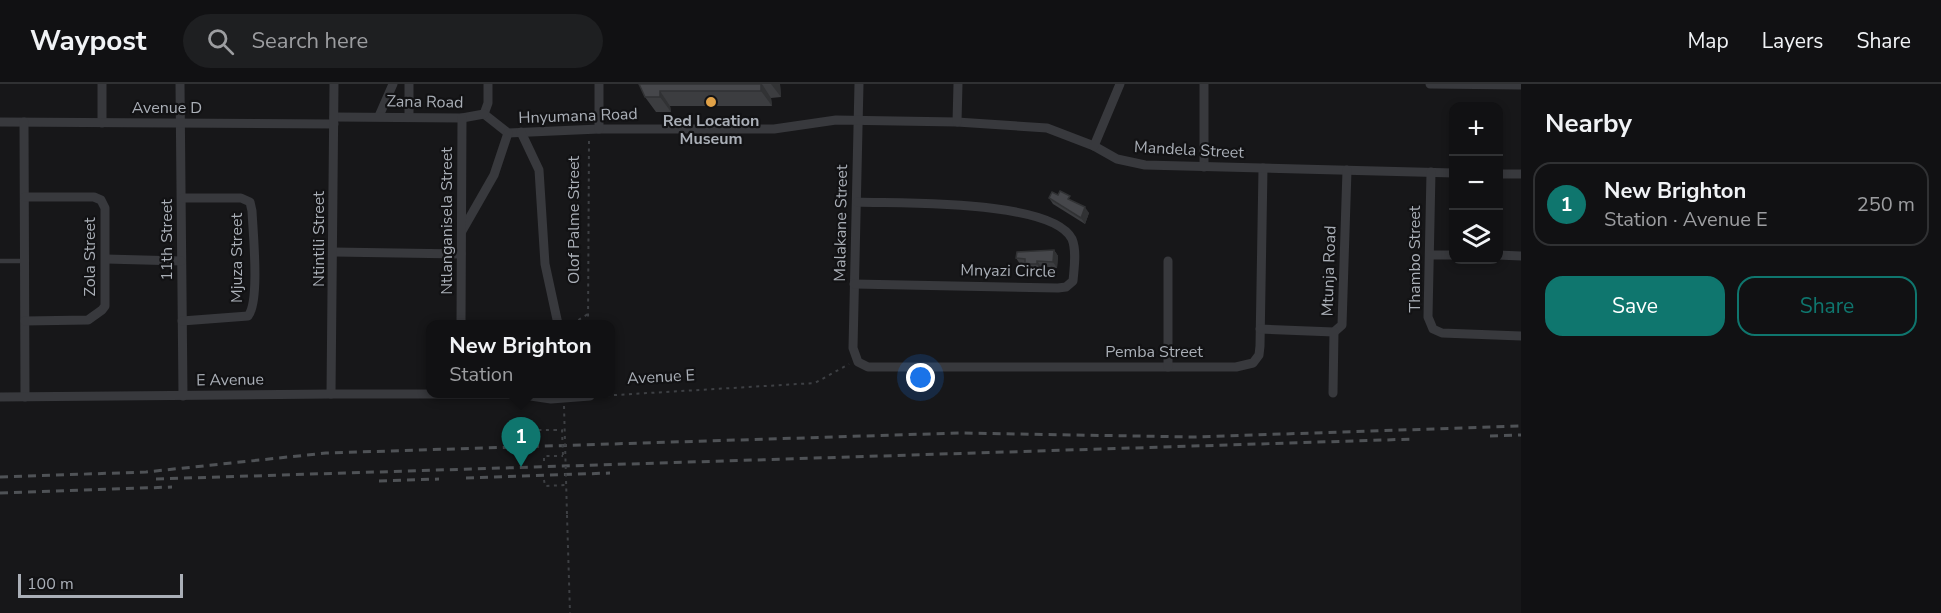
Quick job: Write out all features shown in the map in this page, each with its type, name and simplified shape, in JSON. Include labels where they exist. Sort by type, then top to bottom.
[{"type":"street","points":[[102,84],[102,123]]},
{"type":"street","name":"11th Street","points":[[180,84],[179,123],[183,198],[181,261],[183,396]]},
{"type":"street","name":"Ntintili Street","points":[[331,394],[334,84]]},
{"type":"street","points":[[409,84],[409,116]]},
{"type":"street","name":"Zana Road","points":[[334,120],[380,116],[462,118],[484,114],[488,103],[488,84]]},
{"type":"street","points":[[599,84],[599,129]]},
{"type":"street","name":"Malakane Street","points":[[856,359],[854,284],[859,84]]},
{"type":"street","points":[[957,122],[958,84]]},
{"type":"street","points":[[1094,146],[1120,84]]},
{"type":"street","points":[[1204,84],[1204,167]]},
{"type":"street","points":[[1430,84],[1521,85]]},
{"type":"street","points":[[380,116],[392,86],[409,100]]},
{"type":"street","name":"Hnyumana Road","points":[[484,114],[508,133],[599,129],[774,129],[824,120],[858,120]]},
{"type":"street","name":"Ntlanganisela Street","points":[[462,118],[463,320]]},
{"type":"street","name":"Avenue D","points":[[0,122],[179,123],[334,120]]},
{"type":"street","name":"Mandela Street","points":[[858,120],[957,122],[1047,128],[1130,163],[1449,173]]},
{"type":"street","points":[[24,122],[25,398]]},
{"type":"street","points":[[521,132],[539,170],[545,264],[557,320]]},
{"type":"street","points":[[461,232],[494,175],[508,133]]},
{"type":"street","name":"Pemba Street","points":[[856,359],[868,367],[1246,367],[1253,363],[1259,355],[1263,168]]},
{"type":"street","name":"Mtunja Road","points":[[1260,329],[1334,332],[1342,325],[1347,170]]},
{"type":"street","name":"Thambo Street","points":[[1431,172],[1428,317],[1434,329],[1442,333],[1461,335],[1521,336]]},
{"type":"street","points":[[1503,174],[1521,174]]},
{"type":"street","name":"Zola Street","points":[[25,321],[88,320],[98,315],[105,306],[105,208],[101,200],[94,197],[26,197]]},
{"type":"street","name":"Mjuza Street","points":[[182,321],[248,316],[253,309],[254,278],[250,202],[240,198],[183,198]]},
{"type":"street","name":"Mnyazi Circle","points":[[854,284],[1058,288],[1066,287],[1073,281],[1074,262],[1072,240],[1068,234],[1021,212],[856,202]]},
{"type":"street","points":[[334,252],[461,254]]},
{"type":"street","points":[[1430,255],[1449,255]]},
{"type":"street","points":[[1503,255],[1521,256]]},
{"type":"street","points":[[105,259],[181,261]]},
{"type":"street","points":[[1168,261],[1168,367]]},
{"type":"street","points":[[1333,393],[1334,332]]},
{"type":"street","name":"E Avenue","points":[[0,398],[426,394]]},
{"type":"street","points":[[544,398],[564,398]]},
{"type":"lane","points":[[0,261],[25,261]]},
{"type":"path","name":"Olof Palme Street","points":[[588,320],[589,135],[599,129]]},
{"type":"path","points":[[578,320],[588,314]]},
{"type":"path","name":"Avenue E","points":[[615,395],[815,383],[847,368],[856,359]]},
{"type":"path","points":[[564,406],[570,613]]},
{"type":"path","points":[[537,435],[536,430],[562,430],[563,456],[544,456],[544,461]]},
{"type":"path","points":[[544,480],[545,486],[566,485]]},
{"type":"building","points":[[639,84],[761,84],[761,91],[660,91],[660,97],[645,97]]},
{"type":"building","points":[[1060,191],[1070,196],[1068,199],[1085,207],[1081,218],[1049,198],[1052,192],[1058,195]]},
{"type":"building","points":[[1054,250],[1053,262],[1037,261],[1037,264],[1025,264],[1025,259],[1016,258],[1017,252]]},
{"type":"railway","points":[[0,477],[146,472],[326,453],[959,433],[1194,437],[1521,426]]},
{"type":"railway","points":[[1490,436],[1521,435]]},
{"type":"railway","points":[[156,479],[1415,439]]},
{"type":"railway","points":[[466,478],[610,473]]},
{"type":"railway","points":[[379,481],[439,479]]},
{"type":"railway","points":[[0,493],[172,487]]},
{"type":"place","name":"Red Location Museum","points":[[711,102]]},
{"type":"place","name":"New Brighton","points":[[521,467]]}]
